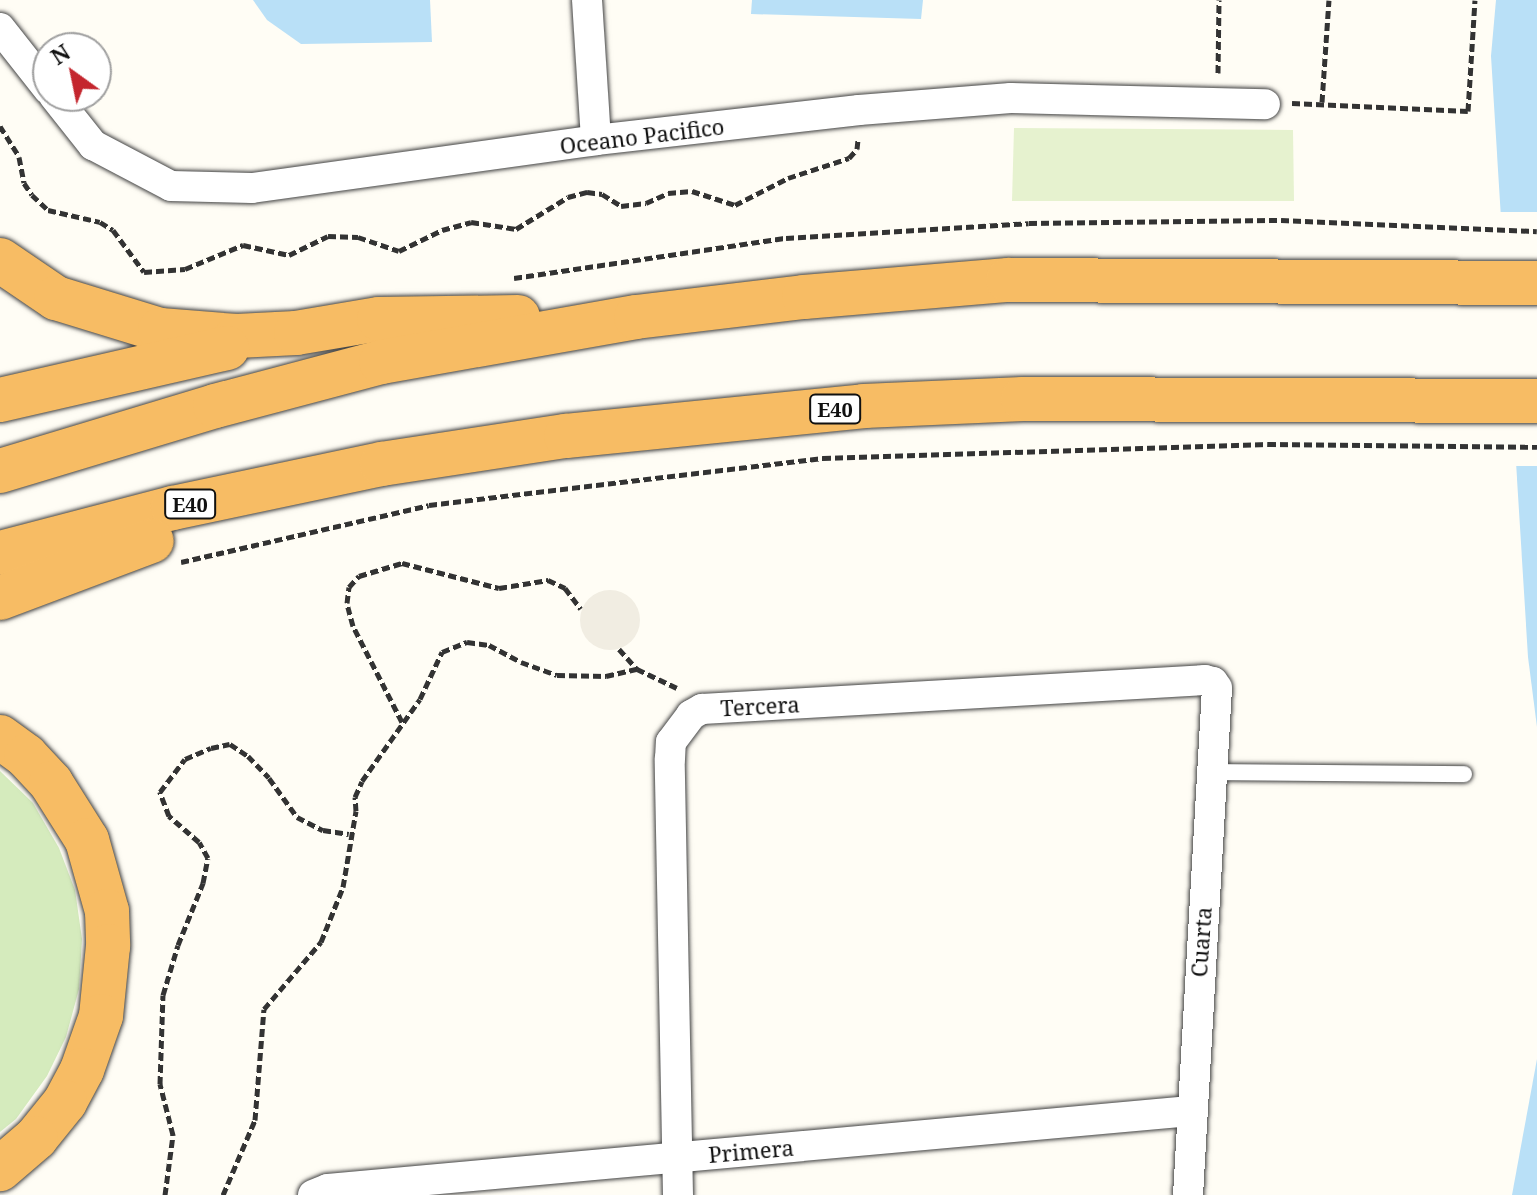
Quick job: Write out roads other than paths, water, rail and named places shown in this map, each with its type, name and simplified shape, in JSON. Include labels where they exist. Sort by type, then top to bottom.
[{"type":"highway","points":[[0,260],[56,298],[160,330],[237,336],[296,333],[407,318],[636,317]]},
{"type":"highway","points":[[0,471],[215,406],[381,362],[636,317],[804,297],[1008,280],[1537,283]]},
{"type":"highway","points":[[0,400],[296,333]]},
{"type":"highway","name":"E40","points":[[0,553],[173,508],[382,464],[566,436],[864,406],[1023,399],[1537,401]]},
{"type":"highway","points":[[0,598],[95,559],[382,464]]},
{"type":"highway","points":[[0,737],[26,756],[51,783],[87,840],[104,899],[108,946],[101,1016],[82,1070],[65,1102],[36,1138],[0,1169]]},
{"type":"street","points":[[587,0],[596,140]]},
{"type":"street","points":[[0,28],[32,69]]},
{"type":"street","name":"Oceano Pacifico","points":[[67,112],[93,145],[171,186],[252,188],[596,140],[859,110],[1011,98],[1265,104]]},
{"type":"street","name":"Tercera","points":[[678,1195],[670,751],[671,742],[691,715],[702,709],[1205,680],[1213,682],[1217,688]]},
{"type":"street","name":"Cuarta","points":[[1188,1195],[1190,1111],[1217,688]]},
{"type":"street","name":"Primera","points":[[313,1195],[328,1189],[1190,1111]]},
{"type":"lane","points":[[1213,772],[1464,774]]},
{"type":"water","points":[[253,0],[430,0],[432,42],[301,44],[267,20]]},
{"type":"water","points":[[752,0],[923,0],[921,19],[751,14]]},
{"type":"water","points":[[1496,0],[1537,0],[1537,727],[1528,657],[1491,56]]},
{"type":"water","points":[[1537,1059],[1537,1195],[1512,1195]]}]
